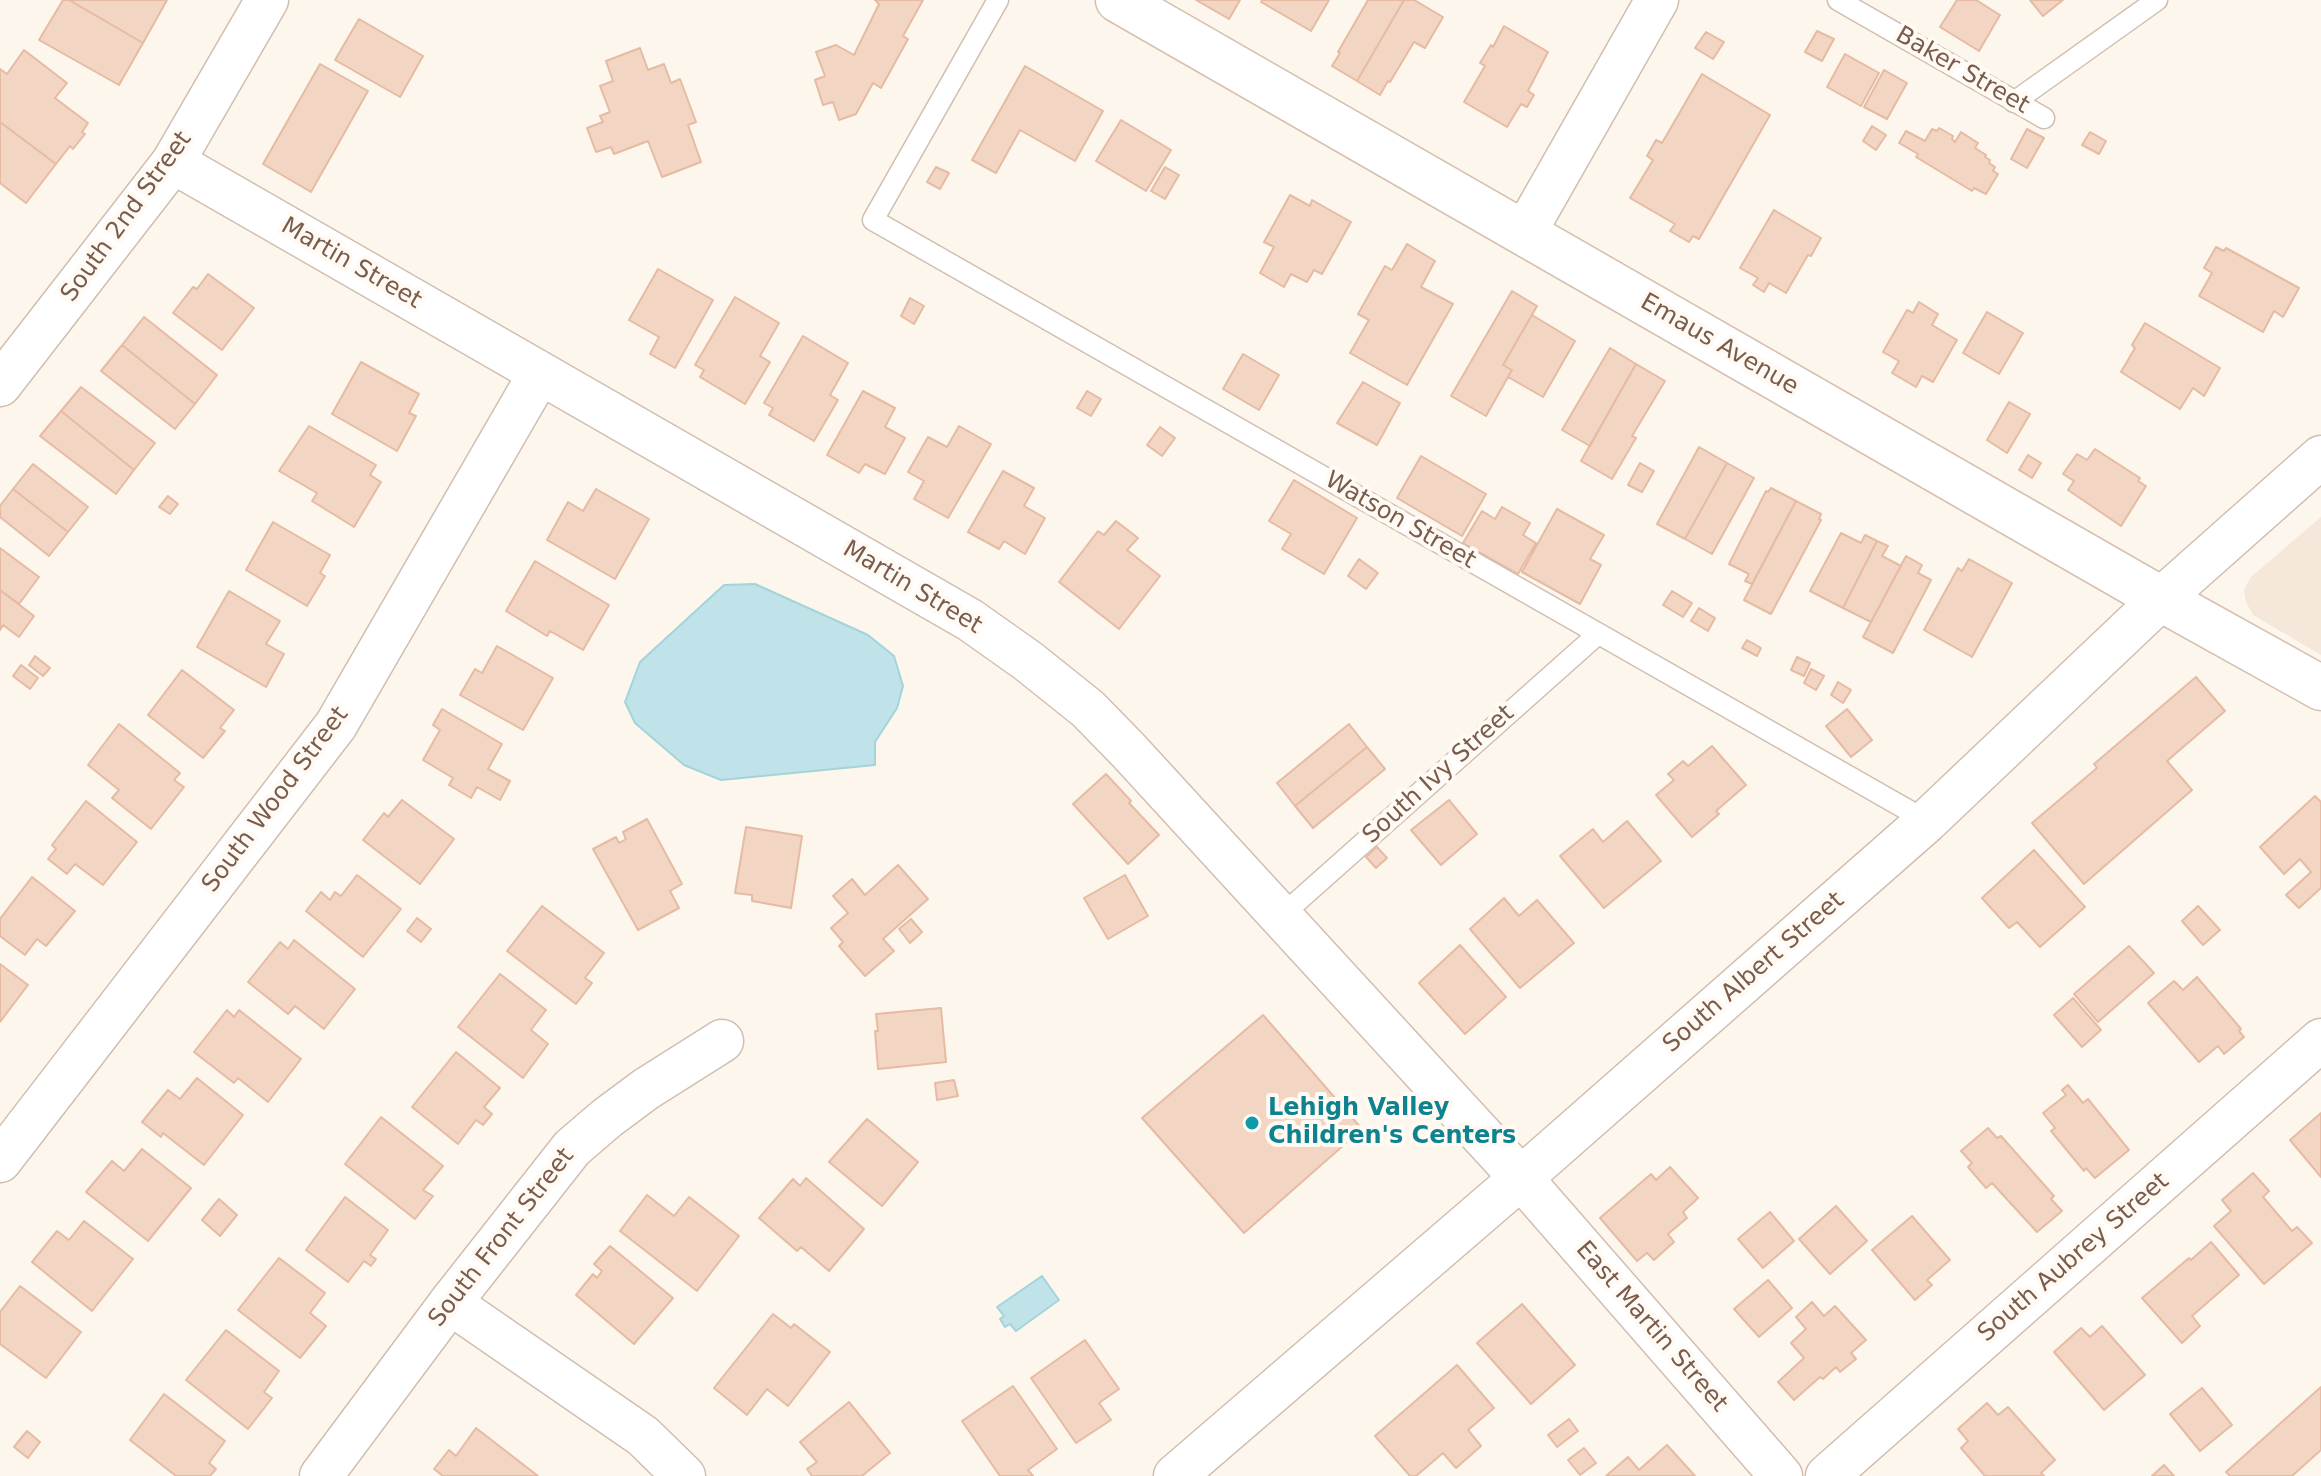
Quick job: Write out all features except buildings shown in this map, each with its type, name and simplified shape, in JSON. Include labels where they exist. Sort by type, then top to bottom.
[{"type":"main road","name":"Emaus Avenue","points":[[1118,0],[2321,688]]},
{"type":"street","name":"South 2nd Street","points":[[0,385],[173,162],[267,0]]},
{"type":"street","points":[[1525,232],[1657,0]]},
{"type":"street","name":"Martin Street","points":[[173,162],[970,620],[1028,661],[1088,709],[1128,750],[1521,1178]]},
{"type":"street","name":"South Wood Street","points":[[0,1161],[336,725],[540,373]]},
{"type":"street","name":"South Albert Street","points":[[1175,1476],[1521,1178],[1927,821],[2161,599],[2321,457]]},
{"type":"street","name":"South Aubrey Street","points":[[1827,1476],[2321,1040]]},
{"type":"street","name":"South Front Street","points":[[321,1476],[450,1303],[572,1148],[646,1089],[722,1041]]},
{"type":"street","name":"East Martin Street","points":[[1521,1178],[1781,1476]]},
{"type":"street","points":[[450,1303],[643,1436],[684,1476]]},
{"type":"lane","name":"Watson Street","points":[[998,0],[873,220],[1927,821]]},
{"type":"lane","name":"Baker Street","points":[[1838,0],[2044,118]]},
{"type":"lane","points":[[2014,102],[2157,0]]},
{"type":"lane","name":"South Ivy Street","points":[[1281,916],[1598,634]]},
{"type":"shaded area","points":[[2321,517],[2321,655],[2253,615],[2244,590],[2250,578]]},
{"type":"water","points":[[755,584],[868,635],[894,656],[903,686],[897,708],[875,742],[875,765],[721,780],[684,765],[635,723],[625,702],[640,662],[724,585]]},
{"type":"water","points":[[1042,1276],[1059,1300],[1016,1331],[1010,1324],[1005,1327],[1000,1319],[1004,1316],[997,1307]]},
{"type":"place","name":"Lehigh Valley Children's Centers","points":[[1252,1123]]}]
